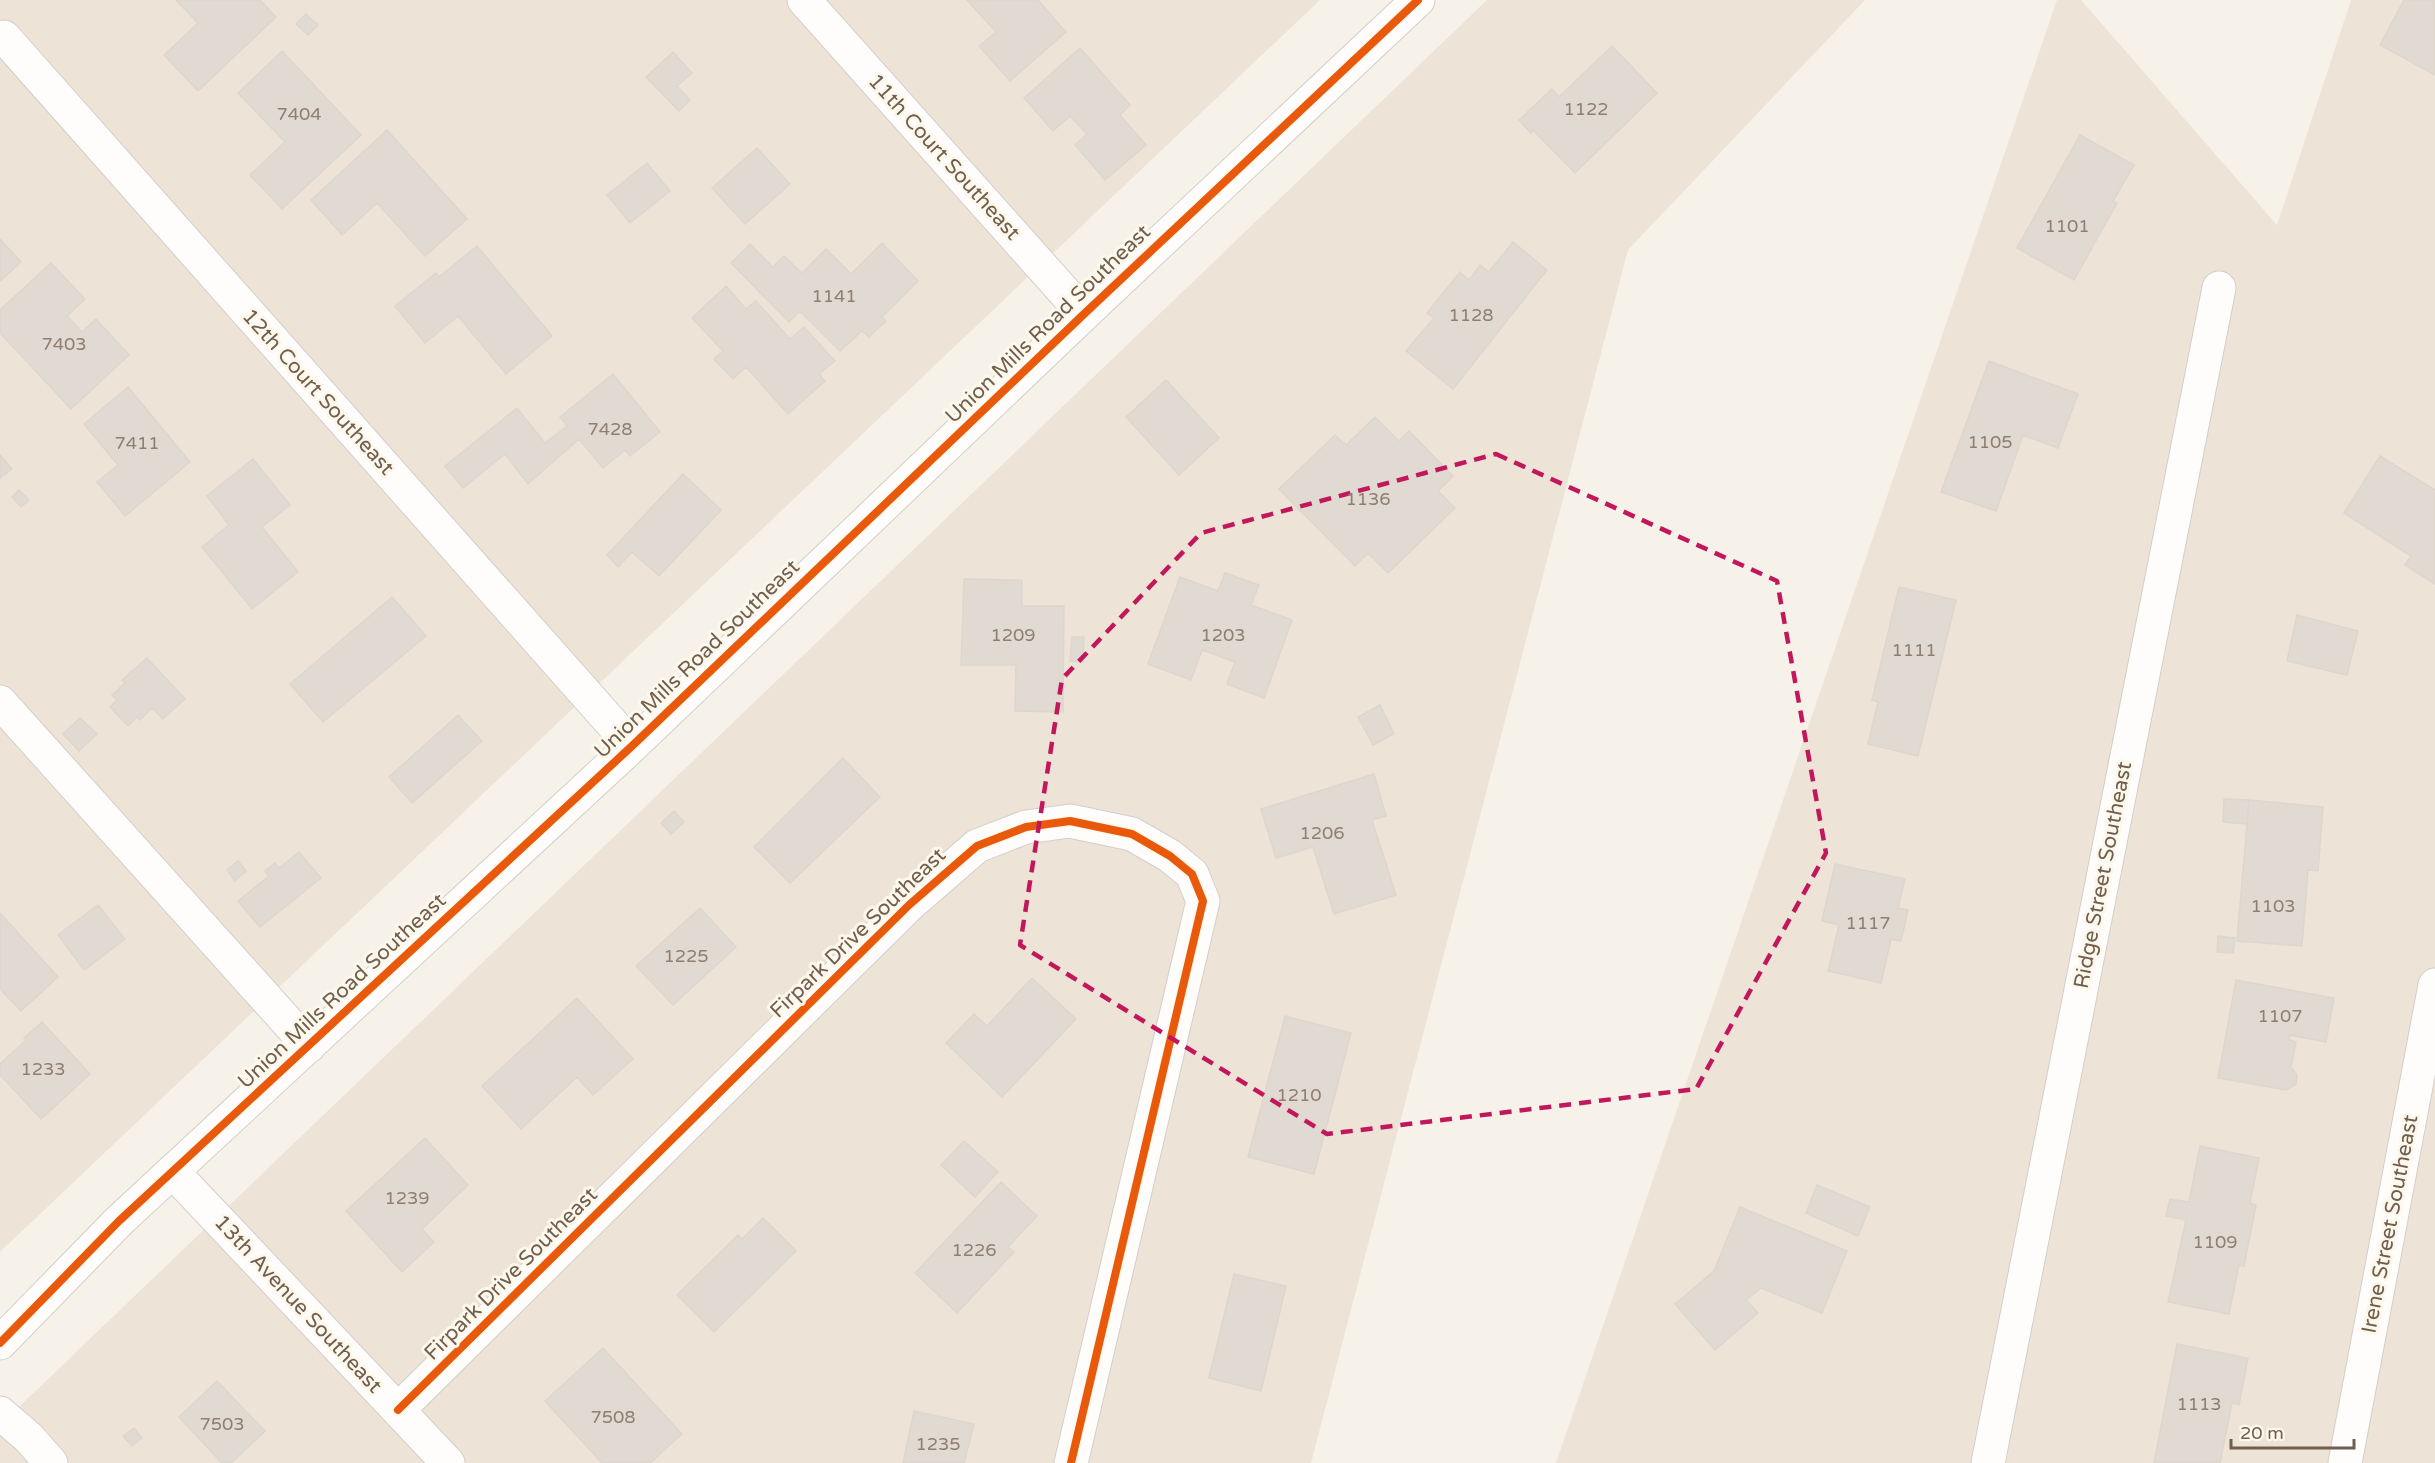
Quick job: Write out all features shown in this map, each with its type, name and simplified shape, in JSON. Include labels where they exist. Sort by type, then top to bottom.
[{"type":"street","name":"11th Court Southeast","points":[[804,0],[1084,314]]},
{"type":"street","name":"Union Mills Road Southeast","points":[[0,1343],[119,1221],[632,746],[1084,314],[1418,0]]},
{"type":"street","name":"12th Court Southeast","points":[[4,37],[632,746]]},
{"type":"street","name":"Ridge Street Southeast","points":[[1988,1463],[2219,288]]},
{"type":"street","points":[[0,702],[309,1046]]},
{"type":"street","name":"Firpark Drive Southeast","points":[[398,1410],[909,905],[976,846],[1026,827],[1070,821],[1132,834],[1170,856],[1192,874],[1203,901],[1071,1463]]},
{"type":"street","name":"Irene Street Southeast","points":[[2345,1463],[2435,985]]},
{"type":"street","name":"13th Avenue Southeast","points":[[173,1172],[448,1463]]},
{"type":"street","points":[[0,1413],[28,1437],[51,1463]]},
{"type":"highlighted area","points":[[1496,454],[1777,581],[1826,853],[1696,1089],[1327,1134],[1020,945],[1062,679],[1201,533]]},
{"type":"shaded area","points":[[0,0],[1320,0],[0,1252]]},
{"type":"shaded area","points":[[1487,0],[1865,0],[1628,250],[1311,1463],[0,1463],[0,1425]]},
{"type":"shaded area","points":[[2057,0],[2081,0],[2277,225],[2351,0],[2435,0],[2435,1463],[1556,1463]]},
{"type":"building","points":[[176,0],[260,0],[276,17],[198,91],[164,55],[198,23]]},
{"type":"building","points":[[967,0],[1038,0],[1066,32],[1010,81],[979,46],[996,32]]},
{"type":"building","points":[[2404,0],[2435,0],[2435,75],[2380,45]]},
{"type":"building","points":[[306,14],[318,25],[308,35],[296,24]]},
{"type":"building","points":[[1612,46],[1657,93],[1575,173],[1533,130],[1531,133],[1519,120],[1552,89],[1559,97]]},
{"type":"building","points":[[1080,48],[1130,105],[1120,115],[1146,145],[1105,180],[1075,145],[1087,134],[1070,116],[1053,131],[1024,98]]},
{"type":"building","points":[[282,51],[361,135],[282,209],[250,175],[285,142],[238,93]]},
{"type":"building","points":[[673,52],[692,73],[677,86],[690,100],[679,111],[646,77]]},
{"type":"building","points":[[387,130],[467,219],[425,256],[377,203],[342,235],[311,200]]},
{"type":"building","points":[[2080,135],[2134,165],[2113,201],[2117,203],[2074,280],[2017,248]]},
{"type":"building","points":[[757,148],[790,184],[745,224],[712,188]]},
{"type":"building","points":[[647,163],[670,191],[630,223],[607,195]]},
{"type":"building","points":[[0,239],[21,262],[0,281]]},
{"type":"building","points":[[1513,242],[1547,270],[1453,389],[1406,351],[1434,318],[1427,313],[1460,272],[1469,280],[1480,265],[1489,272]]},
{"type":"building","points":[[882,243],[918,281],[882,317],[886,321],[869,337],[862,331],[840,351],[800,311],[789,322],[731,263],[750,244],[773,267],[784,256],[802,273],[826,249],[851,274]]},
{"type":"building","points":[[477,246],[552,336],[506,374],[458,316],[425,343],[395,306],[436,273],[439,277]]},
{"type":"building","points":[[51,263],[85,299],[67,316],[82,332],[96,319],[129,355],[71,409],[0,333],[0,310]]},
{"type":"building","points":[[726,286],[746,309],[756,301],[790,339],[804,327],[835,361],[819,374],[825,381],[788,414],[746,367],[733,379],[714,359],[723,351],[692,318]]},
{"type":"building","points":[[1989,361],[2078,394],[2058,448],[2023,435],[1996,511],[1941,492]]},
{"type":"building","points":[[613,374],[660,432],[630,456],[625,450],[603,468],[579,439],[528,484],[505,454],[463,488],[445,466],[517,408],[545,443],[567,426],[560,417]]},
{"type":"building","points":[[1166,380],[1219,438],[1179,475],[1126,417]]},
{"type":"building","points":[[128,387],[190,462],[125,516],[97,482],[118,465],[84,424]]},
{"type":"building","points":[[1375,417],[1399,441],[1409,431],[1453,476],[1438,491],[1455,508],[1388,573],[1368,553],[1355,566],[1279,489],[1335,435],[1346,445]]},
{"type":"building","points":[[0,455],[12,469],[0,478]]},
{"type":"building","points":[[2380,456],[2435,490],[2435,584],[2405,565],[2411,556],[2344,513]]},
{"type":"building","points":[[253,459],[290,505],[262,527],[298,572],[252,609],[202,547],[229,525],[207,496]]},
{"type":"building","points":[[683,474],[721,510],[659,576],[632,552],[618,567],[607,555]]},
{"type":"building","points":[[19,490],[29,500],[21,507],[12,497]]},
{"type":"building","points":[[1225,573],[1259,585],[1251,605],[1292,620],[1264,698],[1227,684],[1235,662],[1202,650],[1191,680],[1148,664],[1180,577],[1218,591]]},
{"type":"building","points":[[964,579],[1022,580],[1022,606],[1064,606],[1063,712],[1015,711],[1016,665],[961,665]]},
{"type":"building","points":[[1899,587],[1956,600],[1918,756],[1868,744],[1878,702],[1872,700]]},
{"type":"building","points":[[392,597],[426,636],[323,722],[290,684]]},
{"type":"building","points":[[2297,615],[2358,631],[2347,675],[2287,661]]},
{"type":"building","points":[[1072,637],[1084,637],[1083,662],[1070,661]]},
{"type":"building","points":[[147,658],[185,699],[163,719],[152,708],[140,720],[137,717],[128,726],[110,707],[117,700],[112,695],[125,683],[122,680]]},
{"type":"building","points":[[1380,705],[1394,734],[1373,745],[1358,717]]},
{"type":"building","points":[[458,715],[482,741],[412,803],[389,777]]},
{"type":"building","points":[[80,718],[97,734],[79,751],[63,734]]},
{"type":"building","points":[[843,758],[880,797],[790,883],[754,847]]},
{"type":"building","points":[[1374,774],[1386,816],[1372,820],[1396,895],[1334,914],[1313,847],[1276,858],[1261,809]]},
{"type":"building","points":[[2224,799],[2249,800],[2247,824],[2223,822]]},
{"type":"building","points":[[2249,800],[2323,807],[2318,871],[2308,870],[2302,946],[2237,941]]},
{"type":"building","points":[[674,811],[684,822],[671,834],[661,823]]},
{"type":"building","points":[[299,852],[321,878],[260,927],[238,901],[269,876],[265,871],[275,863],[279,868]]},
{"type":"building","points":[[238,861],[246,871],[235,881],[227,870]]},
{"type":"building","points":[[1835,864],[1905,879],[1898,908],[1908,910],[1901,941],[1891,939],[1881,983],[1828,971],[1839,925],[1822,921]]},
{"type":"building","points":[[98,905],[125,939],[84,970],[58,935]]},
{"type":"building","points":[[700,908],[736,947],[673,1005],[636,966]]},
{"type":"building","points":[[0,913],[58,977],[21,1011],[0,989]]},
{"type":"building","points":[[2218,936],[2235,938],[2233,953],[2217,952]]},
{"type":"building","points":[[1032,978],[1076,1019],[1002,1097],[946,1043],[974,1014],[987,1026]]},
{"type":"building","points":[[2236,980],[2334,998],[2326,1042],[2290,1035],[2289,1040],[2296,1042],[2291,1067],[2297,1075],[2296,1084],[2286,1090],[2218,1078]]},
{"type":"building","points":[[577,998],[633,1059],[593,1095],[577,1077],[521,1129],[482,1086]]},
{"type":"building","points":[[1285,1016],[1351,1033],[1314,1174],[1248,1157]]},
{"type":"building","points":[[42,1022],[90,1074],[41,1119],[0,1075],[0,1064]]},
{"type":"building","points":[[425,1138],[468,1185],[422,1229],[434,1242],[402,1272],[346,1211]]},
{"type":"building","points":[[964,1141],[998,1172],[975,1197],[941,1165]]},
{"type":"building","points":[[2200,1146],[2259,1158],[2250,1203],[2256,1205],[2244,1266],[2239,1265],[2229,1314],[2168,1302],[2186,1220],[2166,1216],[2170,1199],[2189,1202]]},
{"type":"building","points":[[1001,1182],[1037,1216],[1008,1247],[1014,1252],[957,1313],[915,1273]]},
{"type":"building","points":[[1817,1185],[1870,1207],[1858,1236],[1806,1213]]},
{"type":"building","points":[[1740,1207],[1847,1251],[1822,1313],[1761,1288],[1746,1300],[1758,1313],[1715,1350],[1675,1304],[1714,1271]]},
{"type":"building","points":[[763,1218],[796,1251],[714,1332],[677,1295],[738,1235],[742,1239]]},
{"type":"building","points":[[1234,1274],[1286,1286],[1261,1391],[1209,1378]]},
{"type":"building","points":[[2177,1344],[2248,1358],[2239,1405],[2232,1403],[2220,1463],[2154,1463]]},
{"type":"building","points":[[603,1348],[682,1434],[650,1463],[602,1463],[545,1401]]},
{"type":"building","points":[[217,1381],[265,1431],[231,1463],[222,1463],[179,1417]]},
{"type":"building","points":[[914,1411],[974,1424],[964,1463],[903,1463]]},
{"type":"building","points":[[134,1428],[142,1438],[132,1446],[123,1436]]},
{"type":"cycle path","points":[[0,1343],[119,1221],[632,746],[1084,314],[1418,0]]},
{"type":"cycle path","points":[[398,1410],[909,905],[977,846],[1026,827],[1070,821],[1132,834],[1170,856],[1192,874],[1203,901],[1071,1463]]}]
